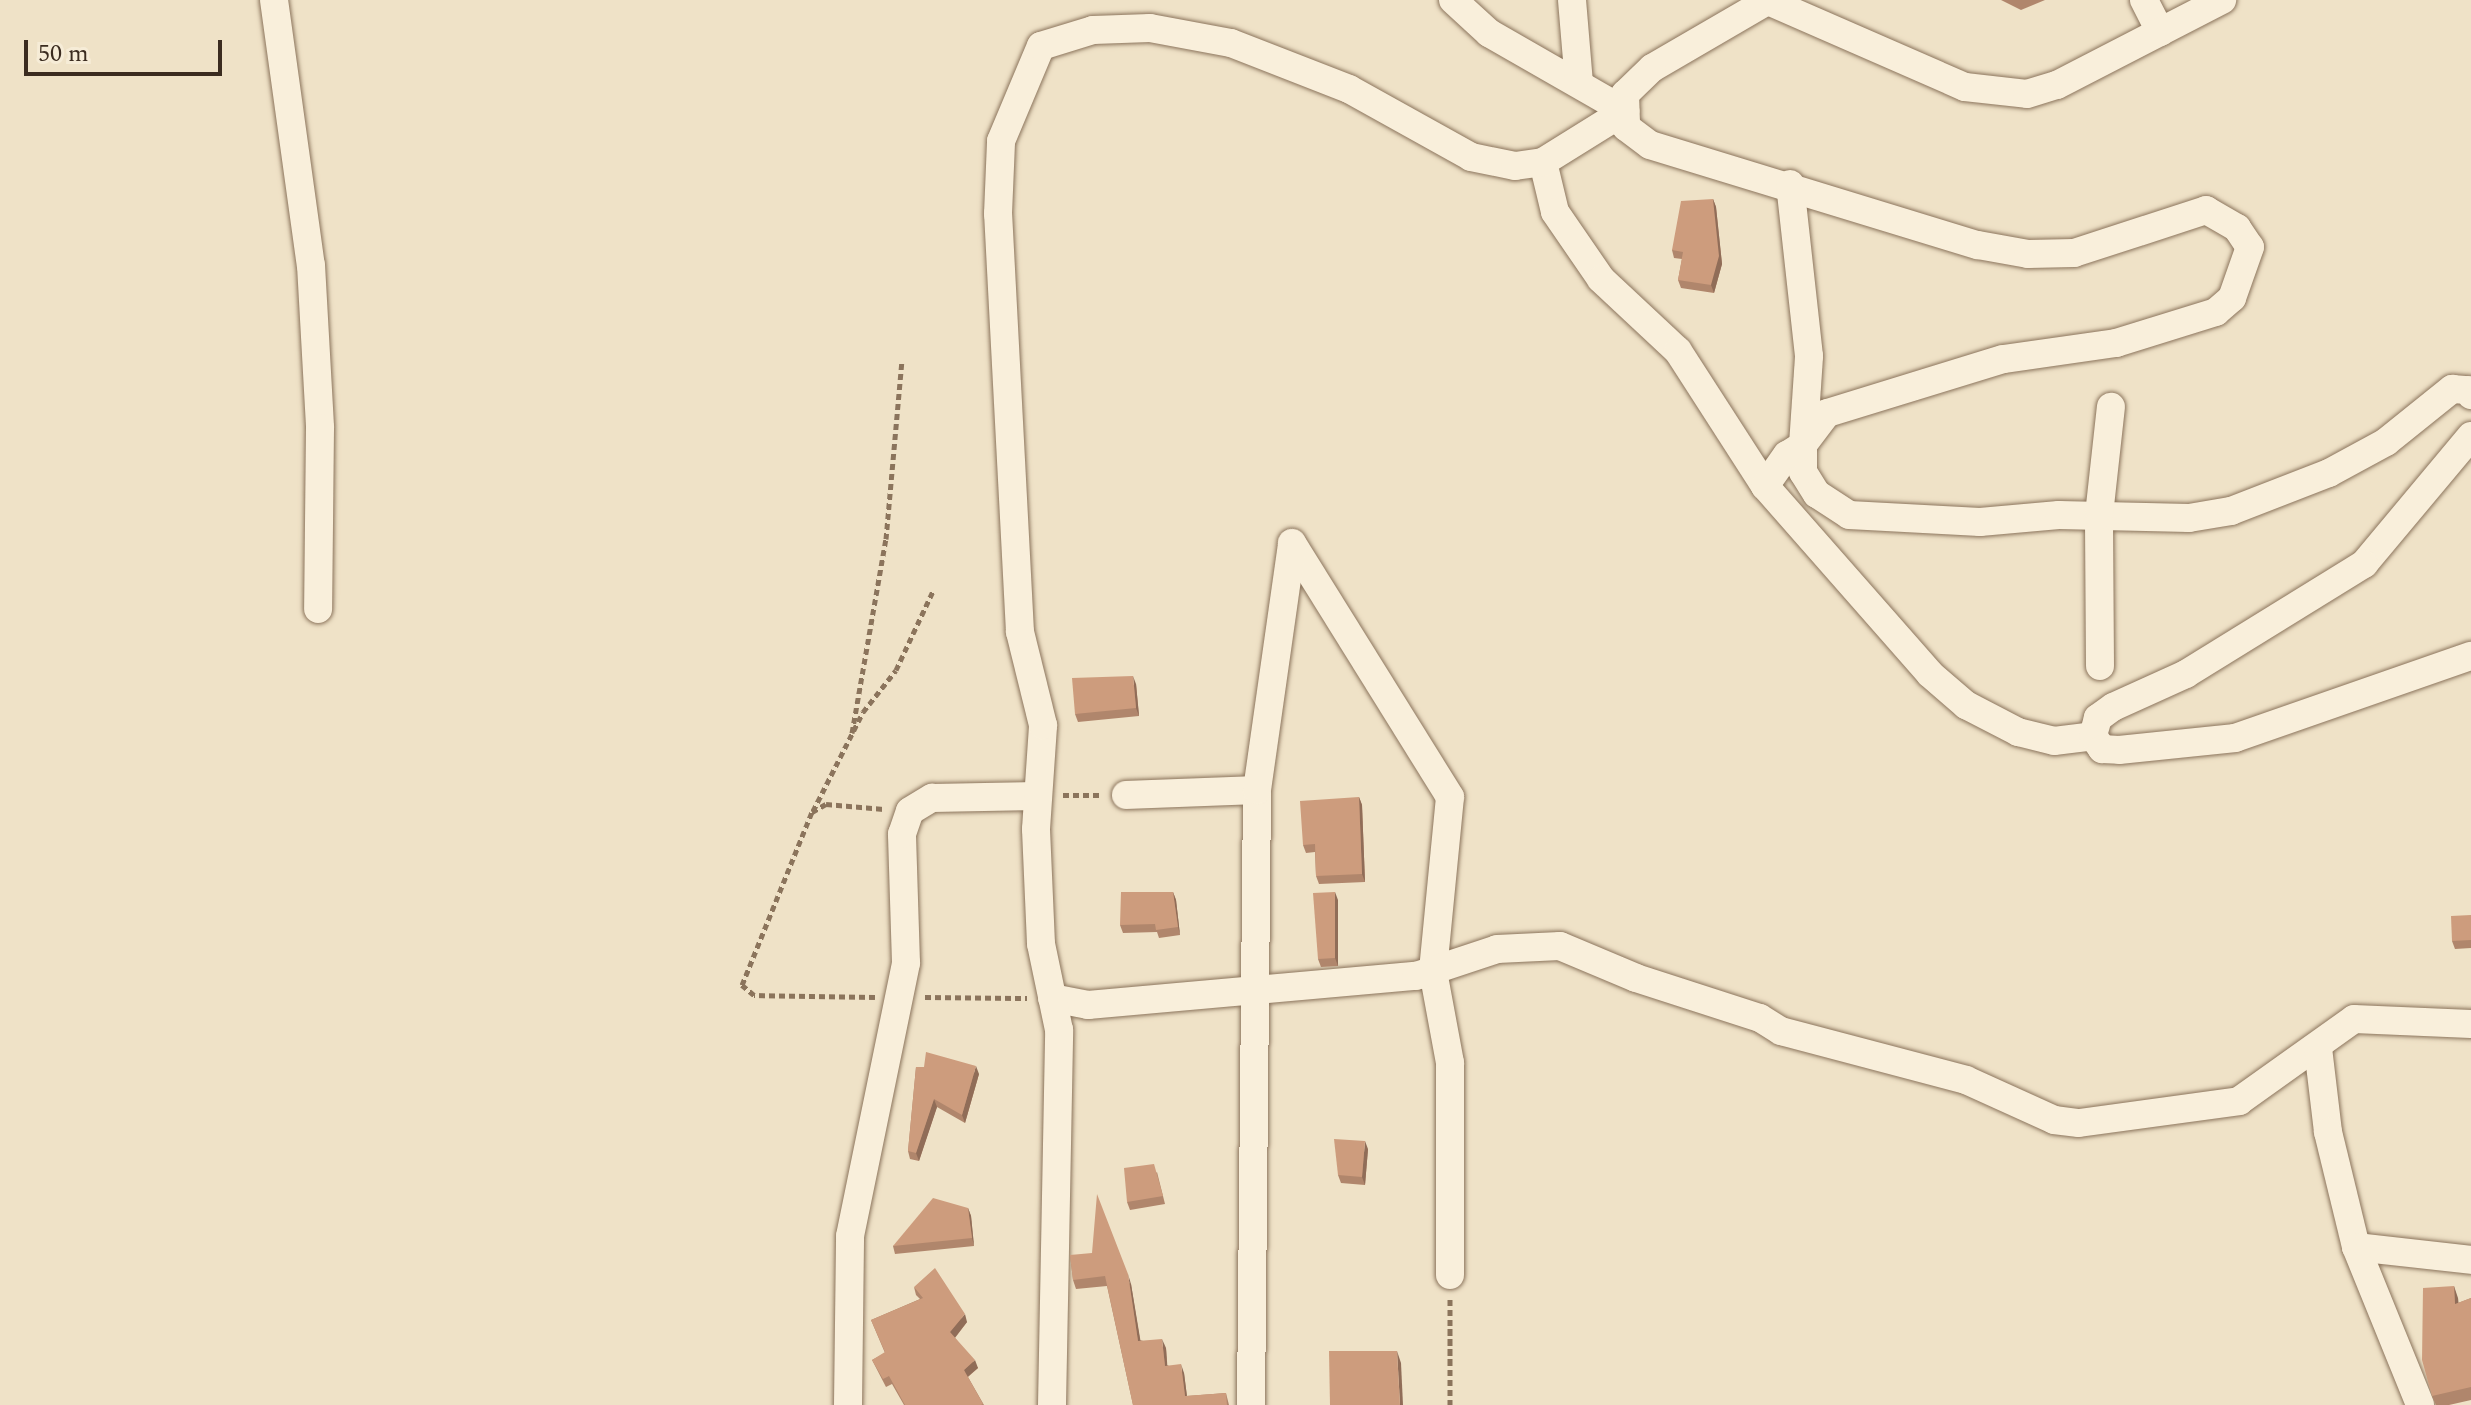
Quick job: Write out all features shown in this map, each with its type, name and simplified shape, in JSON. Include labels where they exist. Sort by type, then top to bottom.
[{"type":"street","points":[[274,0],[311,265],[320,428],[318,609]]},
{"type":"street","points":[[1453,0],[1489,33],[1625,111]]},
{"type":"street","points":[[1572,0],[1579,83]]},
{"type":"street","points":[[1765,486],[1787,455],[1803,445],[1827,413],[2003,359],[2116,343],[2216,312],[2232,298],[2250,247],[2237,228],[2206,210],[2074,253],[2028,254],[1978,245],[1790,184],[1650,145],[1626,127],[1625,94],[1652,68],[1768,0],[1965,87],[2027,94],[2057,85],[2222,0]]},
{"type":"street","points":[[2144,0],[2160,32]]},
{"type":"street","points":[[1052,1405],[1059,1030],[1041,944],[1037,796],[1043,725],[1020,632],[998,214],[1001,141],[1041,46],[1093,30],[1150,28],[1231,43],[1349,89],[1471,157],[1515,166],[1543,162],[1625,111]]},
{"type":"street","points":[[1543,162],[1555,212],[1601,279],[1678,351],[1765,486],[1930,674],[1966,705],[2018,732],[2054,741],[2093,736]]},
{"type":"street","points":[[1790,184],[1809,356],[1803,472],[1817,494],[1849,515],[1980,522],[2099,515],[2189,518],[2278,495],[2386,442],[2439,395],[2470,390]]},
{"type":"street","points":[[2100,666],[2099,515],[2111,407]]},
{"type":"street","points":[[2093,736],[2098,718],[2113,707],[2186,674],[2364,564],[2471,436]]},
{"type":"street","points":[[1251,1405],[1257,790],[1292,543],[1450,797],[1433,971],[1450,1063],[1450,1275]]},
{"type":"street","points":[[2093,736],[2102,749],[2119,750],[2235,738],[2471,656]]},
{"type":"street","points":[[1126,795],[1257,790]]},
{"type":"street","points":[[848,1405],[850,1236],[880,1111],[895,997],[906,963],[902,834],[910,811],[932,798],[1037,796]]},
{"type":"street","points":[[1052,998],[1088,1005],[1433,971],[1506,947],[1560,946],[1636,978],[1760,1018],[1781,1031],[1966,1080],[2054,1120],[2079,1123],[2239,1101],[2318,1048],[2354,1019],[2471,1024]]},
{"type":"street","points":[[2318,1048],[2328,1132],[2356,1247],[2420,1405]]},
{"type":"street","points":[[2356,1247],[2471,1260]]},
{"type":"path","points":[[852,733],[886,539],[902,361]]},
{"type":"path","points":[[934,589],[896,670],[852,733],[812,812],[742,985],[754,995],[1052,998]]},
{"type":"path","points":[[1037,796],[1126,795]]},
{"type":"path","points":[[812,812],[826,804],[910,811]]},
{"type":"path","points":[[1450,1275],[1450,1405]]},
{"type":"building","points":[[1713,199],[1719,256],[1711,285],[1678,280],[1683,252],[1672,250],[1681,201]]},
{"type":"building","points":[[1133,676],[1136,708],[1075,714],[1072,678]]},
{"type":"building","points":[[1359,797],[1362,874],[1316,876],[1315,844],[1303,845],[1300,801]]},
{"type":"building","points":[[1121,892],[1173,892],[1178,927],[1156,930],[1155,924],[1120,925]]},
{"type":"building","points":[[1335,892],[1335,958],[1318,959],[1313,893]]},
{"type":"building","points":[[2471,915],[2471,940],[2452,941],[2451,916]]},
{"type":"building","points":[[926,1052],[976,1066],[962,1115],[934,1099],[916,1153],[908,1151],[916,1067],[924,1067]]},
{"type":"building","points":[[1334,1139],[1365,1141],[1362,1177],[1338,1175]]},
{"type":"building","points":[[1154,1164],[1163,1196],[1127,1202],[1124,1168]]},
{"type":"building","points":[[1097,1194],[1128,1274],[1138,1341],[1162,1339],[1165,1366],[1181,1364],[1185,1396],[1226,1393],[1227,1405],[1133,1405],[1105,1276],[1073,1280],[1070,1255],[1092,1253]]},
{"type":"building","points":[[933,1198],[968,1208],[972,1238],[893,1246]]},
{"type":"building","points":[[935,1268],[965,1314],[950,1332],[975,1360],[964,1370],[981,1405],[905,1405],[889,1376],[883,1379],[872,1360],[885,1352],[871,1320],[923,1298],[914,1287]]},
{"type":"building","points":[[2454,1286],[2455,1304],[2471,1298],[2471,1387],[2432,1396],[2422,1360],[2423,1288]]},
{"type":"building","points":[[1329,1351],[1397,1351],[1400,1405],[1330,1405]]}]
